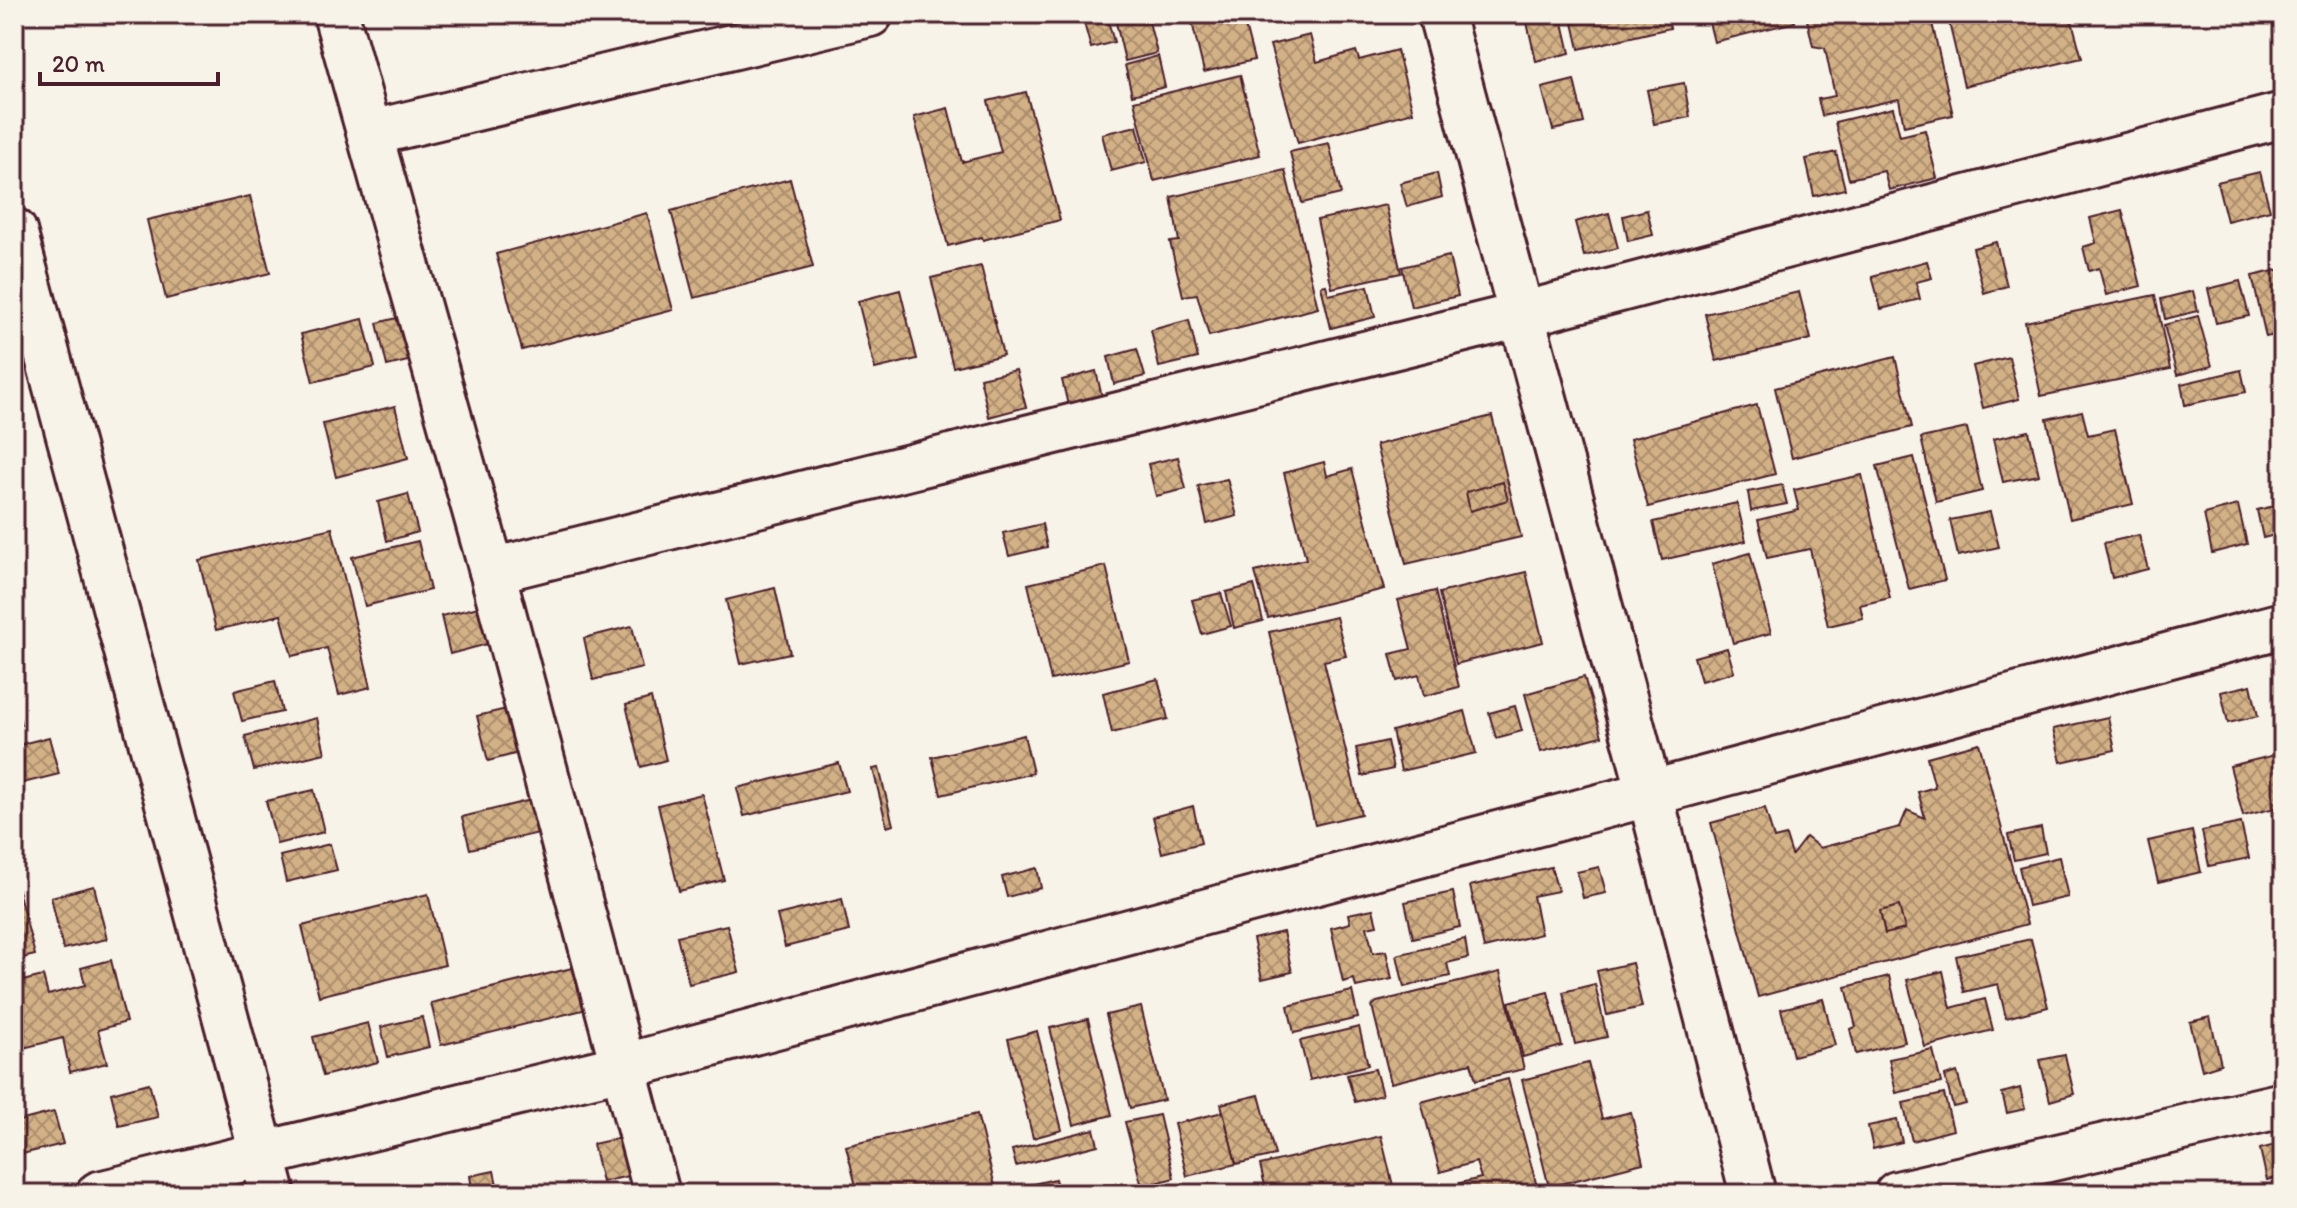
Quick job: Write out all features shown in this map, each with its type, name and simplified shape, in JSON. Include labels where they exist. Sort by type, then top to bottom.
[{"type":"street","points":[[336,14],[492,571],[657,1194]]},
{"type":"street","points":[[371,133],[870,14]]},
{"type":"street","points":[[1441,14],[1650,794],[1753,1194]]},
{"type":"street","points":[[492,571],[1521,315],[2283,115]]},
{"type":"street","points":[[14,231],[268,1174]]},
{"type":"street","points":[[99,1194],[268,1174],[622,1067],[2283,625]]},
{"type":"street","points":[[1897,1194],[2283,1105]]},
{"type":"building","points":[[1106,14],[1114,42],[1091,48],[1082,16]]},
{"type":"building","points":[[1114,14],[1147,14],[1157,53],[1125,61]]},
{"type":"building","points":[[1190,14],[1242,14],[1254,60],[1204,72]]},
{"type":"building","points":[[1249,14],[1283,14],[1251,21]]},
{"type":"building","points":[[1525,14],[1561,14],[1570,53],[1536,61]]},
{"type":"building","points":[[1571,14],[1666,14],[1670,28],[1579,49]]},
{"type":"building","points":[[1707,14],[1794,14],[1795,22],[1714,42]]},
{"type":"building","points":[[1930,14],[1953,115],[1904,126],[1899,99],[1822,116],[1818,99],[1835,96],[1825,48],[1813,46],[1806,15]]},
{"type":"building","points":[[1947,14],[2070,14],[2082,58],[1964,86]]},
{"type":"building","points":[[1310,35],[1317,62],[1356,51],[1359,60],[1397,50],[1413,112],[1298,143],[1270,45]]},
{"type":"building","points":[[1158,56],[1165,87],[1132,95],[1125,65]]},
{"type":"building","points":[[1240,75],[1260,155],[1154,181],[1134,101]]},
{"type":"building","points":[[1574,80],[1584,123],[1553,130],[1542,88]]},
{"type":"building","points":[[1684,83],[1690,117],[1654,124],[1647,90]]},
{"type":"building","points":[[1026,92],[1060,220],[948,246],[914,117],[948,108],[962,162],[1001,152],[988,101]]},
{"type":"building","points":[[1893,108],[1900,136],[1925,130],[1937,178],[1889,190],[1884,171],[1849,179],[1835,122]]},
{"type":"building","points":[[1137,126],[1146,162],[1111,171],[1102,134]]},
{"type":"building","points":[[1329,143],[1341,194],[1302,203],[1290,152]]},
{"type":"building","points":[[1836,152],[1845,189],[1814,196],[1806,159]]},
{"type":"building","points":[[1285,170],[1318,308],[1209,336],[1197,294],[1183,296],[1170,242],[1179,241],[1171,197]]},
{"type":"building","points":[[2260,172],[2270,210],[2227,221],[2217,182]]},
{"type":"building","points":[[1437,173],[1442,197],[1407,207],[1400,183]]},
{"type":"building","points":[[790,179],[813,267],[694,298],[671,211]]},
{"type":"building","points":[[250,196],[270,273],[166,299],[147,220]]},
{"type":"building","points":[[1386,205],[1401,273],[1332,288],[1317,220]]},
{"type":"building","points":[[1647,210],[1653,235],[1628,241],[1623,216]]},
{"type":"building","points":[[2122,210],[2141,286],[2106,295],[2099,268],[2089,271],[2083,247],[2096,243],[2090,218]]},
{"type":"building","points":[[647,213],[673,310],[522,350],[496,254]]},
{"type":"building","points":[[1609,213],[1618,248],[1584,256],[1575,222]]},
{"type":"building","points":[[1996,242],[2007,286],[1984,293],[1973,248]]},
{"type":"building","points":[[1449,256],[1458,296],[1411,307],[1402,267]]},
{"type":"building","points":[[1927,261],[1932,278],[1916,282],[1920,299],[1881,309],[1872,276]]},
{"type":"building","points":[[981,266],[1003,355],[953,367],[931,278]]},
{"type":"building","points":[[2282,269],[2283,333],[2266,337],[2252,276]]},
{"type":"building","points":[[2240,281],[2249,316],[2216,323],[2208,289]]},
{"type":"building","points":[[1326,285],[1329,295],[1368,286],[1375,317],[1331,328],[1321,286]]},
{"type":"building","points":[[900,290],[917,359],[875,369],[858,301]]},
{"type":"building","points":[[2193,291],[2198,311],[2165,319],[2161,299]]},
{"type":"building","points":[[1799,292],[1811,339],[1716,361],[1705,314]]},
{"type":"building","points":[[2155,295],[2170,369],[2041,396],[2025,322]]},
{"type":"building","points":[[409,315],[420,358],[387,366],[377,323]]},
{"type":"building","points":[[2198,316],[2212,366],[2177,375],[2164,325]]},
{"type":"building","points":[[363,319],[375,367],[313,382],[301,334]]},
{"type":"building","points":[[1189,320],[1198,358],[1159,367],[1151,330]]},
{"type":"building","points":[[1137,349],[1145,376],[1114,384],[1108,357]]},
{"type":"building","points":[[1895,357],[1912,427],[1792,458],[1775,388]]},
{"type":"building","points":[[2009,357],[2019,399],[1983,408],[1973,366]]},
{"type":"building","points":[[1016,370],[1026,407],[989,417],[980,378]]},
{"type":"building","points":[[2241,370],[2246,392],[2185,405],[2181,384]]},
{"type":"building","points":[[1096,371],[1102,397],[1068,405],[1062,380]]},
{"type":"building","points":[[1757,405],[1775,474],[1648,507],[1630,439]]},
{"type":"building","points":[[395,406],[408,458],[336,477],[323,424]]},
{"type":"building","points":[[2283,408],[2283,431],[2281,431],[2277,410]]},
{"type":"building","points":[[2082,411],[2088,435],[2115,429],[2133,504],[2070,519],[2047,419]]},
{"type":"building","points":[[1492,416],[1521,537],[1406,564],[1376,445]]},
{"type":"building","points":[[1967,428],[1982,491],[1936,502],[1921,438]]},
{"type":"building","points":[[2029,431],[2039,475],[2003,482],[1993,439]]},
{"type":"building","points":[[1178,457],[1186,489],[1156,496],[1148,464]]},
{"type":"building","points":[[1914,457],[1945,580],[1909,589],[1877,466]]},
{"type":"building","points":[[1324,462],[1327,476],[1352,469],[1384,589],[1268,618],[1255,572],[1306,559],[1284,473]]},
{"type":"building","points":[[1862,475],[1890,598],[1860,605],[1863,618],[1828,626],[1810,549],[1767,558],[1758,520],[1799,510],[1794,490]]},
{"type":"building","points":[[1227,479],[1237,516],[1207,524],[1198,486]]},
{"type":"building","points":[[1503,482],[1508,500],[1470,511],[1466,492]]},
{"type":"building","points":[[1782,485],[1787,504],[1751,511],[1748,492]]},
{"type":"building","points":[[408,494],[418,532],[387,541],[378,502]]},
{"type":"building","points":[[1737,503],[1746,541],[1662,560],[1653,522]]},
{"type":"building","points":[[2283,504],[2283,533],[2263,538],[2257,510]]},
{"type":"building","points":[[2238,505],[2247,544],[2212,553],[2204,514]]},
{"type":"building","points":[[1990,512],[1999,547],[1958,556],[1950,520]]},
{"type":"building","points":[[1042,524],[1047,547],[1009,556],[1003,533]]},
{"type":"building","points":[[332,528],[371,687],[339,695],[327,648],[292,656],[281,615],[216,630],[199,560]]},
{"type":"building","points":[[2139,535],[2148,569],[2112,578],[2104,543]]},
{"type":"building","points":[[418,541],[430,590],[365,606],[352,557]]},
{"type":"building","points":[[1750,553],[1771,633],[1733,643],[1712,564]]},
{"type":"building","points":[[1106,566],[1129,661],[1051,680],[1028,584]]},
{"type":"building","points":[[1526,572],[1543,642],[1456,664],[1439,593]]},
{"type":"building","points":[[1254,585],[1263,621],[1234,628],[1226,592]]},
{"type":"building","points":[[775,588],[790,653],[741,664],[726,600]]},
{"type":"building","points":[[1435,591],[1459,687],[1424,696],[1419,675],[1397,681],[1390,654],[1411,649],[1398,600]]},
{"type":"building","points":[[1221,593],[1231,626],[1202,634],[1192,600]]},
{"type":"building","points":[[483,606],[491,643],[450,654],[441,616]]},
{"type":"building","points":[[1336,617],[1346,656],[1324,661],[1361,814],[1315,825],[1269,632]]},
{"type":"building","points":[[632,626],[642,668],[593,680],[584,638]]},
{"type":"building","points":[[1727,648],[1734,672],[1701,681],[1694,657]]},
{"type":"building","points":[[1584,677],[1602,736],[1541,752],[1525,694]]},
{"type":"building","points":[[1158,679],[1168,719],[1112,733],[1103,693]]},
{"type":"building","points":[[275,681],[282,712],[242,721],[234,691]]},
{"type":"building","points":[[2251,685],[2258,716],[2228,723],[2221,692]]},
{"type":"building","points":[[14,695],[21,725],[14,726]]},
{"type":"building","points":[[651,698],[666,760],[641,767],[626,705]]},
{"type":"building","points":[[1515,706],[1522,731],[1496,738],[1489,713]]},
{"type":"building","points":[[515,707],[526,751],[488,761],[477,716]]},
{"type":"building","points":[[1465,711],[1476,753],[1401,771],[1392,731]]},
{"type":"building","points":[[2108,717],[2115,750],[2061,762],[2053,729]]},
{"type":"building","points":[[317,718],[325,753],[254,770],[245,736]]},
{"type":"building","points":[[1024,735],[1033,773],[941,795],[932,757]]},
{"type":"building","points":[[49,737],[59,774],[15,785],[14,746]]},
{"type":"building","points":[[1387,741],[1393,769],[1362,776],[1356,748]]},
{"type":"building","points":[[1979,743],[2027,924],[1758,997],[1711,823],[1765,808],[1774,839],[1786,836],[1792,855],[1806,837],[1820,848],[1900,827],[1907,810],[1925,818],[1918,792],[1935,787],[1927,757]]},
{"type":"building","points":[[2283,753],[2283,806],[2243,816],[2230,766]]},
{"type":"building","points":[[839,763],[847,791],[744,816],[737,788]]},
{"type":"building","points":[[879,768],[893,825],[887,827],[873,769]]},
{"type":"building","points":[[314,790],[324,832],[277,844],[266,801]]},
{"type":"building","points":[[702,794],[724,880],[679,891],[658,805]]},
{"type":"building","points":[[539,798],[547,831],[470,849],[462,817]]},
{"type":"building","points":[[1193,806],[1201,843],[1162,853],[1153,817]]},
{"type":"building","points":[[2241,823],[2249,858],[2209,866],[2202,831]]},
{"type":"building","points":[[2041,828],[2046,853],[2014,860],[2008,835]]},
{"type":"building","points":[[2192,831],[2201,872],[2158,882],[2148,841]]},
{"type":"building","points":[[330,844],[337,870],[286,882],[280,856]]},
{"type":"building","points":[[2059,857],[2068,897],[2028,906],[2019,867]]},
{"type":"building","points":[[1551,867],[1558,891],[1533,896],[1541,934],[1484,948],[1470,886]]},
{"type":"building","points":[[1599,867],[1606,893],[1583,898],[1577,872]]},
{"type":"building","points":[[1037,868],[1041,888],[1007,897],[1002,877]]},
{"type":"building","points":[[14,880],[35,955],[14,960]]},
{"type":"building","points":[[94,886],[107,939],[63,949],[51,897]]},
{"type":"building","points":[[1453,892],[1460,927],[1413,938],[1405,902]]},
{"type":"building","points":[[428,894],[445,965],[319,996],[302,926]]},
{"type":"building","points":[[842,899],[849,931],[785,947],[777,915]]},
{"type":"building","points":[[1899,906],[1905,929],[1885,934],[1880,911]]},
{"type":"building","points":[[1373,909],[1377,925],[1367,927],[1373,953],[1386,951],[1392,979],[1356,987],[1354,979],[1343,982],[1331,928],[1350,923],[1348,914]]},
{"type":"building","points":[[727,925],[739,972],[689,984],[677,936]]},
{"type":"building","points":[[1283,932],[1292,972],[1262,979],[1253,939]]},
{"type":"building","points":[[1465,939],[1468,958],[1447,963],[1450,976],[1404,987],[1397,955]]},
{"type":"building","points":[[2031,939],[2048,1007],[2006,1018],[1998,984],[1964,992],[1956,956]]},
{"type":"building","points":[[111,960],[126,1022],[98,1030],[107,1063],[70,1072],[63,1038],[23,1048],[14,1013],[14,983],[43,976],[48,995],[85,985],[81,968]]},
{"type":"building","points":[[1632,963],[1642,1007],[1607,1015],[1597,971]]},
{"type":"building","points":[[588,964],[599,1006],[441,1045],[431,1003]]},
{"type":"building","points":[[1943,971],[1951,1008],[1985,999],[1993,1030],[1925,1047],[1907,980]]},
{"type":"building","points":[[1500,972],[1524,1069],[1476,1080],[1471,1063],[1391,1083],[1372,1006],[1377,1002]]},
{"type":"building","points":[[1889,976],[1905,1042],[1856,1054],[1850,1029],[1856,1027],[1846,987]]},
{"type":"building","points":[[1595,984],[1607,1037],[1575,1044],[1563,992]]},
{"type":"building","points":[[1352,991],[1358,1018],[1294,1033],[1288,1006]]},
{"type":"building","points":[[1548,992],[1562,1046],[1523,1057],[1509,1002]]},
{"type":"building","points":[[1823,999],[1835,1045],[1793,1056],[1781,1009]]},
{"type":"building","points":[[1141,1007],[1164,1100],[1130,1108],[1106,1015]]},
{"type":"building","points":[[422,1017],[429,1047],[388,1057],[381,1027]]},
{"type":"building","points":[[2210,1017],[2221,1064],[2202,1070],[2190,1022]]},
{"type":"building","points":[[1088,1019],[1112,1115],[1074,1125],[1050,1028]]},
{"type":"building","points":[[368,1023],[378,1062],[323,1076],[313,1037]]},
{"type":"building","points":[[1359,1027],[1368,1065],[1310,1080],[1300,1041]]},
{"type":"building","points":[[1037,1031],[1062,1130],[1033,1138],[1008,1039]]},
{"type":"building","points":[[1933,1050],[1941,1083],[1896,1093],[1889,1059]]},
{"type":"building","points":[[2065,1055],[2074,1094],[2050,1101],[2040,1060]]},
{"type":"building","points":[[1588,1063],[1602,1119],[1631,1112],[1643,1163],[1549,1187],[1522,1080]]},
{"type":"building","points":[[1375,1069],[1382,1095],[1355,1102],[1347,1075]]},
{"type":"building","points":[[1957,1072],[1966,1104],[1953,1107],[1945,1076]]},
{"type":"building","points":[[1508,1079],[1539,1194],[1463,1194],[1460,1183],[1481,1178],[1476,1162],[1440,1172],[1421,1102]]},
{"type":"building","points":[[149,1083],[158,1117],[119,1126],[111,1093]]},
{"type":"building","points":[[2020,1088],[2025,1109],[2007,1113],[2002,1093]]},
{"type":"building","points":[[1944,1094],[1953,1130],[1912,1141],[1903,1103]]},
{"type":"building","points":[[1259,1095],[1275,1155],[1236,1164],[1221,1104]]},
{"type":"building","points":[[54,1112],[63,1144],[22,1154],[15,1122]]},
{"type":"building","points":[[1223,1112],[1236,1164],[1187,1176],[1174,1124]]},
{"type":"building","points":[[977,1114],[997,1194],[858,1194],[846,1146]]},
{"type":"building","points":[[1159,1115],[1174,1178],[1142,1187],[1125,1122]]},
{"type":"building","points":[[1897,1120],[1902,1142],[1873,1149],[1868,1126]]},
{"type":"building","points":[[1094,1129],[1098,1145],[1016,1166],[1012,1150]]},
{"type":"building","points":[[1381,1136],[1395,1194],[1267,1194],[1260,1165]]},
{"type":"building","points":[[625,1137],[633,1175],[602,1182],[593,1144]]},
{"type":"building","points":[[2283,1143],[2283,1176],[2267,1180],[2260,1149]]},
{"type":"building","points":[[494,1171],[499,1194],[473,1194],[470,1176]]},
{"type":"building","points":[[1055,1179],[1059,1194],[1014,1194],[1012,1189]]}]
